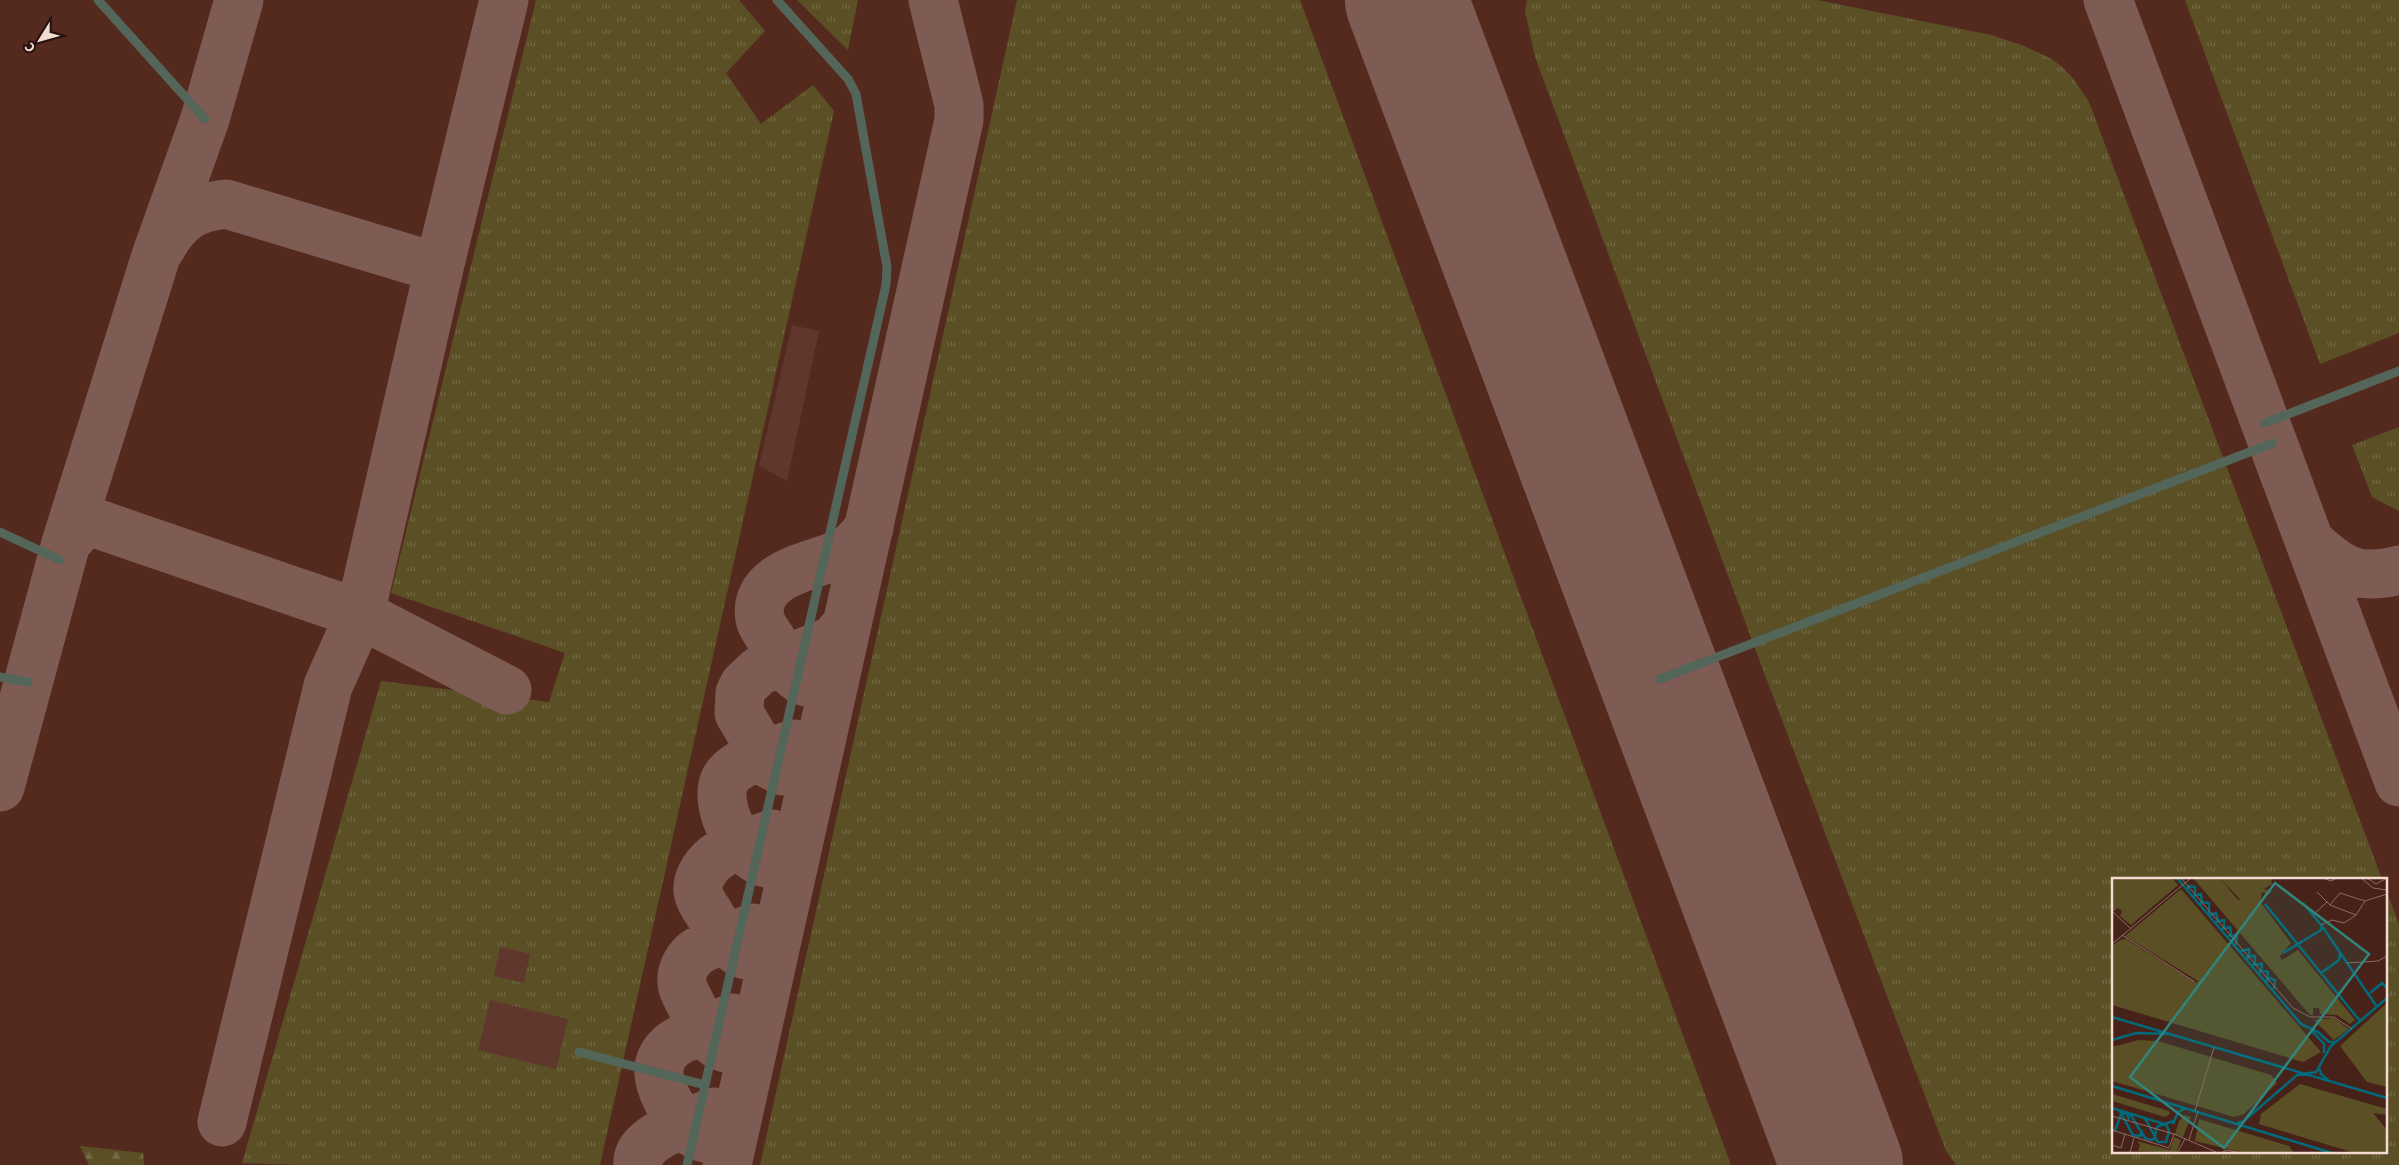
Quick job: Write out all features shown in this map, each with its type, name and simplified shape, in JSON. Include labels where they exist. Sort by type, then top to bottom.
[{"type":"lane","points":[[98,0],[205,119]]},
{"type":"lane","points":[[687,1165],[886,285],[887,266],[856,94],[848,79],[777,0]]},
{"type":"lane","points":[[2265,423],[2399,371]]},
{"type":"lane","points":[[1660,679],[2273,443]]},
{"type":"lane","points":[[0,532],[60,560]]},
{"type":"lane","points":[[0,677],[28,682]]},
{"type":"lane","points":[[579,1052],[705,1084]]},
{"type":"shaded area","points":[[0,0],[2399,0],[2399,1165],[0,1165]]},
{"type":"green space","points":[[536,0],[739,0],[765,31],[726,73],[761,124],[813,85],[834,111],[600,1165],[299,1165],[242,1163],[381,681],[549,702],[565,653],[391,593]]},
{"type":"green space","points":[[797,0],[858,0],[848,50]]},
{"type":"green space","points":[[1017,0],[1300,0],[1731,1165],[760,1165]]},
{"type":"green space","points":[[1527,0],[1817,0],[1991,35],[2022,45],[2050,58],[2073,78],[2089,102],[2382,878],[2112,878],[2112,1152],[2386,1152],[2386,891],[2399,924],[2399,1165],[1956,1165],[1946,1151],[1765,675],[1535,57],[1525,11]]},
{"type":"green space","points":[[2185,0],[2399,0],[2399,333],[2320,364]]},
{"type":"green space","points":[[2399,427],[2399,511],[2372,497],[2352,445]]},
{"type":"green space","points":[[80,1146],[143,1153],[144,1165],[89,1165]]},
{"type":"building","points":[[792,325],[819,331],[787,481],[759,466]]},
{"type":"building","points":[[500,947],[530,954],[524,983],[494,976]]},
{"type":"building","points":[[490,1000],[568,1019],[556,1069],[478,1050]]},
{"type":"taxiway","points":[[239,0],[205,119],[156,256],[66,543],[80,527],[95,523],[360,614],[507,690]]},
{"type":"taxiway","points":[[222,1122],[328,686],[360,614],[439,268],[504,0]]},
{"type":"taxiway","points":[[727,1165],[959,120],[959,105],[933,0]]},
{"type":"taxiway","points":[[2108,0],[2399,782]]},
{"type":"taxiway","points":[[161,248],[173,229],[187,216],[204,208],[226,204],[439,268]]},
{"type":"taxiway","points":[[806,682],[794,675],[781,658],[760,619],[760,604],[765,592],[774,582],[801,568],[845,552],[869,528]]},
{"type":"taxiway","points":[[2310,542],[2331,560],[2350,571],[2372,574],[2399,570]]},
{"type":"taxiway","points":[[0,787],[66,543]]},
{"type":"taxiway","points":[[820,747],[807,765],[799,770],[783,771],[769,764],[739,713],[740,693],[744,685],[759,671],[834,640],[847,624]]},
{"type":"taxiway","points":[[794,744],[750,760],[734,769],[728,775],[723,786],[722,801],[726,817],[733,832],[743,847],[754,857],[767,863],[780,862],[788,857],[798,843]]},
{"type":"taxiway","points":[[772,834],[728,850],[713,860],[701,876],[698,891],[702,902],[723,936],[738,952],[756,955],[766,949],[777,937]]},
{"type":"taxiway","points":[[753,928],[713,944],[693,955],[683,971],[682,985],[698,1019],[718,1045],[727,1048],[736,1047],[746,1041],[757,1030]]},
{"type":"taxiway","points":[[733,1018],[691,1034],[670,1047],[660,1062],[659,1078],[673,1110],[686,1127],[694,1133],[702,1137],[718,1136],[727,1131],[736,1122]]},
{"type":"taxiway","points":[[1811,1084],[1859,1165]]},
{"type":"taxiway","points":[[638,1165],[640,1155],[655,1138],[680,1125],[714,1112]]},
{"type":"runway","points":[[1406,0],[1842,1165]]}]
